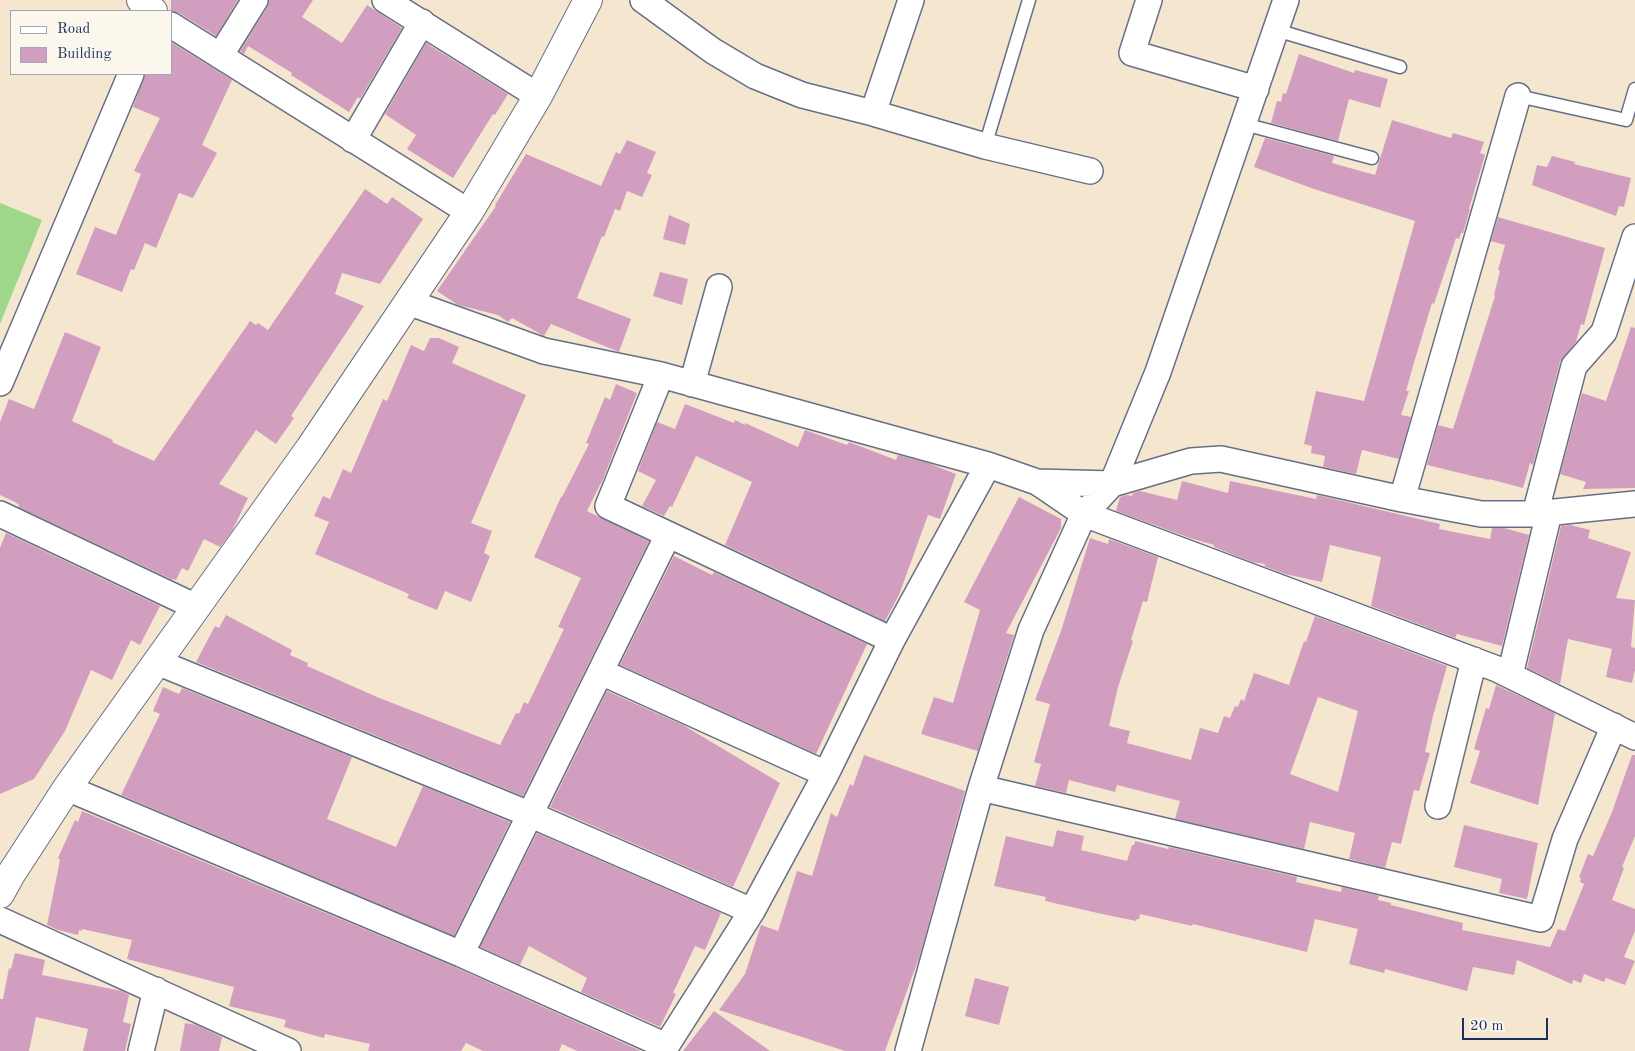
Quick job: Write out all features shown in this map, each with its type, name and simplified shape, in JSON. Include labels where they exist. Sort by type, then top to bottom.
[{"type":"street","points":[[220,56],[255,0]]},
{"type":"street","points":[[385,0],[538,96]]},
{"type":"street","points":[[0,894],[67,788],[310,448],[469,212],[538,96],[588,0]]},
{"type":"street","points":[[643,0],[713,51],[755,76],[802,95],[873,113],[985,146],[1090,171]]},
{"type":"street","points":[[873,113],[911,0]]},
{"type":"street","points":[[1149,0],[1132,53],[1256,88]]},
{"type":"street","points":[[908,1051],[981,788],[1031,630],[1084,514],[1112,484],[1158,372],[1286,0]]},
{"type":"street","points":[[172,22],[220,56],[469,212]]},
{"type":"street","points":[[353,140],[422,22]]},
{"type":"street","points":[[0,383],[131,75]]},
{"type":"street","points":[[1402,499],[1518,96]]},
{"type":"street","points":[[1510,675],[1574,366],[1604,332],[1635,237]]},
{"type":"street","points":[[692,384],[719,287]]},
{"type":"street","points":[[408,302],[544,351],[661,375],[988,465],[1037,482],[1084,514],[1474,660],[1510,675],[1624,731],[1565,839],[1541,919],[981,788]]},
{"type":"street","points":[[661,375],[608,506],[892,640]]},
{"type":"street","points":[[1037,482],[1112,484],[1191,461],[1221,459],[1402,499],[1481,514],[1542,514],[1635,504]]},
{"type":"street","points":[[67,788],[461,954],[664,1049],[752,911],[826,774],[892,640],[988,465]]},
{"type":"street","points":[[0,514],[196,607]]},
{"type":"street","points":[[461,954],[668,535]]},
{"type":"street","points":[[1438,806],[1474,660]]},
{"type":"street","points":[[157,662],[529,814],[752,911]]},
{"type":"street","points":[[601,672],[826,774]]},
{"type":"street","points":[[0,920],[288,1051]]},
{"type":"street","points":[[142,1051],[156,990]]},
{"type":"lane","points":[[985,146],[1029,0]]},
{"type":"lane","points":[[1276,30],[1400,66]]},
{"type":"lane","points":[[1518,96],[1626,120],[1635,89]]},
{"type":"lane","points":[[1244,124],[1372,158]]},
{"type":"green space","points":[[0,203],[42,220],[0,324]]},
{"type":"building","points":[[171,0],[238,0],[216,36],[171,10]]},
{"type":"building","points":[[269,0],[313,0],[302,17],[342,43],[367,5],[402,28],[360,99],[358,97],[349,112],[248,46],[244,54],[240,51],[267,8]]},
{"type":"building","points":[[172,43],[232,80],[202,145],[217,153],[193,198],[179,193],[156,248],[145,243],[134,270],[131,269],[122,292],[76,274],[95,227],[116,235],[141,174],[134,171],[160,118],[133,107],[145,75],[172,75]]},
{"type":"building","points":[[426,43],[508,94],[495,115],[493,114],[453,178],[407,149],[416,135],[385,114]]},
{"type":"building","points":[[1299,54],[1354,73],[1355,70],[1388,79],[1380,108],[1349,99],[1338,141],[1271,123],[1277,101],[1281,102],[1283,93],[1286,94]]},
{"type":"building","points":[[1392,120],[1451,138],[1453,133],[1484,142],[1480,153],[1485,155],[1463,233],[1461,233],[1459,239],[1456,238],[1434,304],[1432,303],[1413,366],[1406,391],[1409,391],[1401,415],[1411,417],[1399,459],[1362,450],[1356,474],[1323,467],[1325,456],[1311,453],[1312,446],[1304,444],[1316,391],[1364,401],[1415,221],[1314,189],[1254,167],[1265,138],[1334,156],[1332,163],[1375,175]]},
{"type":"building","points":[[627,140],[656,152],[647,173],[652,175],[642,197],[627,191],[620,211],[615,209],[577,298],[631,319],[619,352],[551,324],[544,336],[512,318],[508,322],[498,315],[458,305],[437,291],[496,206],[526,154],[601,186],[616,152],[620,154]]},
{"type":"building","points":[[1552,156],[1575,162],[1574,164],[1631,178],[1624,207],[1619,206],[1616,216],[1532,185],[1537,165],[1547,167]]},
{"type":"building","points":[[365,189],[387,204],[392,197],[423,219],[380,284],[342,273],[335,294],[364,306],[291,416],[294,418],[276,444],[256,430],[219,484],[248,498],[232,531],[220,547],[204,539],[188,571],[182,568],[176,580],[173,580],[18,507],[19,505],[15,502],[0,495],[0,422],[9,399],[34,409],[65,332],[101,347],[72,421],[154,461],[250,321],[256,325],[258,323],[268,330]]},
{"type":"building","points":[[669,215],[690,224],[685,245],[663,239]]},
{"type":"building","points":[[1498,217],[1605,248],[1584,325],[1581,324],[1576,342],[1560,362],[1533,465],[1530,463],[1523,488],[1427,465],[1438,425],[1453,429],[1495,296],[1500,271],[1498,270],[1505,245],[1491,241]]},
{"type":"building","points":[[660,272],[688,279],[682,305],[653,296]]},
{"type":"building","points":[[1631,327],[1635,328],[1635,488],[1583,489],[1586,482],[1560,474],[1582,393],[1606,401]]},
{"type":"building","points":[[430,338],[439,338],[459,347],[452,363],[526,395],[471,523],[492,531],[484,553],[490,556],[471,602],[445,591],[437,610],[407,598],[409,594],[315,554],[329,522],[314,516],[323,496],[330,499],[343,469],[351,473],[383,399],[387,401],[411,345],[424,351]]},
{"type":"building","points":[[616,384],[637,393],[603,479],[587,511],[649,541],[523,796],[196,662],[215,626],[219,628],[226,615],[292,650],[290,655],[308,663],[307,666],[377,697],[500,745],[516,713],[519,714],[524,702],[528,704],[564,629],[558,627],[581,578],[534,557],[561,497],[589,444],[586,443],[605,397],[610,400]]},
{"type":"building","points":[[685,404],[734,423],[735,420],[745,425],[745,423],[798,447],[805,430],[847,445],[849,442],[896,460],[898,455],[928,463],[956,474],[940,519],[928,515],[899,595],[885,621],[725,545],[752,482],[696,456],[672,507],[670,506],[664,516],[642,506],[656,480],[638,471],[657,422],[675,429]]},
{"type":"building","points":[[1182,481],[1228,493],[1230,481],[1316,499],[1317,495],[1440,524],[1439,529],[1490,539],[1492,528],[1504,528],[1529,535],[1502,646],[1457,634],[1455,638],[1371,606],[1381,557],[1330,545],[1322,582],[1285,574],[1264,566],[1265,564],[1252,562],[1214,547],[1214,545],[1116,511],[1120,497],[1132,496],[1133,493],[1140,491],[1177,500]]},
{"type":"building","points":[[1019,497],[1061,519],[1061,528],[1006,633],[1014,635],[978,751],[921,734],[934,697],[953,703],[980,610],[964,602]]},
{"type":"building","points":[[1570,525],[1590,530],[1588,538],[1631,552],[1616,598],[1635,600],[1631,647],[1635,648],[1635,670],[1632,683],[1606,677],[1612,649],[1568,639],[1560,684],[1527,668],[1561,526]]},
{"type":"building","points":[[6,533],[160,606],[140,645],[131,640],[112,680],[91,670],[65,731],[34,779],[0,794],[0,548]]},
{"type":"building","points":[[1090,538],[1108,544],[1109,539],[1158,557],[1147,602],[1143,601],[1131,640],[1133,641],[1118,687],[1109,726],[1130,731],[1127,743],[1191,760],[1200,728],[1218,733],[1224,716],[1230,718],[1235,706],[1238,707],[1241,699],[1244,701],[1254,673],[1289,685],[1315,616],[1447,666],[1433,716],[1425,752],[1430,753],[1419,791],[1414,790],[1401,844],[1392,842],[1385,868],[1349,859],[1355,833],[1310,822],[1304,849],[1175,819],[1180,801],[1117,785],[1115,792],[1069,780],[1066,793],[1035,786],[1041,764],[1034,762],[1050,704],[1035,700],[1061,631]],"holes":[[[1318,697],[1358,711],[1338,792],[1290,774]]]},
{"type":"building","points":[[674,556],[712,575],[714,572],[867,644],[816,754],[620,665]]},
{"type":"building","points":[[1496,685],[1555,713],[1538,805],[1470,783],[1480,751],[1474,749],[1486,708],[1489,709]]},
{"type":"building","points":[[163,687],[179,694],[182,688],[352,757],[327,819],[396,847],[423,786],[510,822],[454,936],[121,795],[160,714],[153,711]]},
{"type":"building","points":[[607,691],[683,725],[780,783],[733,887],[550,807]]},
{"type":"building","points":[[864,755],[965,791],[920,955],[885,1051],[845,1051],[719,1010],[745,974],[761,925],[778,931],[797,871],[812,876],[831,813],[837,817],[850,784],[853,786]]},
{"type":"building","points":[[1632,755],[1635,755],[1635,836],[1622,867],[1624,868],[1612,900],[1635,909],[1635,931],[1624,957],[1635,961],[1625,985],[1606,978],[1604,982],[1584,974],[1581,983],[1573,980],[1572,984],[1517,960],[1514,975],[1473,967],[1467,991],[1385,969],[1384,973],[1349,964],[1358,929],[1315,919],[1307,952],[1193,924],[1192,926],[1140,914],[1139,919],[1136,921],[1102,914],[1045,901],[1046,897],[994,886],[1006,836],[1053,847],[1057,830],[1084,836],[1081,850],[1127,861],[1135,841],[1168,849],[1169,847],[1297,877],[1296,882],[1341,892],[1342,887],[1379,896],[1378,900],[1391,903],[1391,905],[1463,923],[1462,930],[1550,947],[1558,929],[1565,931],[1584,884],[1580,882],[1581,878],[1579,877],[1588,854],[1593,856],[1612,812]]},
{"type":"building","points":[[82,811],[455,967],[641,1051],[577,1051],[562,1044],[559,1051],[483,1051],[466,1043],[461,1051],[368,1051],[370,1044],[325,1034],[324,1038],[284,1027],[286,1020],[229,1006],[234,987],[127,959],[132,940],[82,929],[82,931],[79,930],[78,935],[47,925],[60,860],[58,858],[75,820],[78,822]]},
{"type":"building","points":[[1464,825],[1538,843],[1527,899],[1499,893],[1502,879],[1454,867]]},
{"type":"building","points":[[537,833],[721,913],[705,950],[695,946],[673,993],[676,994],[660,1027],[581,992],[587,978],[529,946],[520,965],[480,947]]},
{"type":"building","points":[[15,953],[45,960],[42,975],[122,991],[129,995],[123,1022],[131,1024],[125,1051],[83,1051],[88,1029],[36,1017],[29,1051],[0,1051],[0,999],[3,999],[9,968],[11,969]]},
{"type":"building","points":[[975,978],[1009,987],[999,1025],[965,1016]]},
{"type":"building","points":[[714,1011],[770,1051],[683,1051]]},
{"type":"building","points":[[185,1023],[197,1025],[222,1037],[219,1051],[180,1051]]}]
